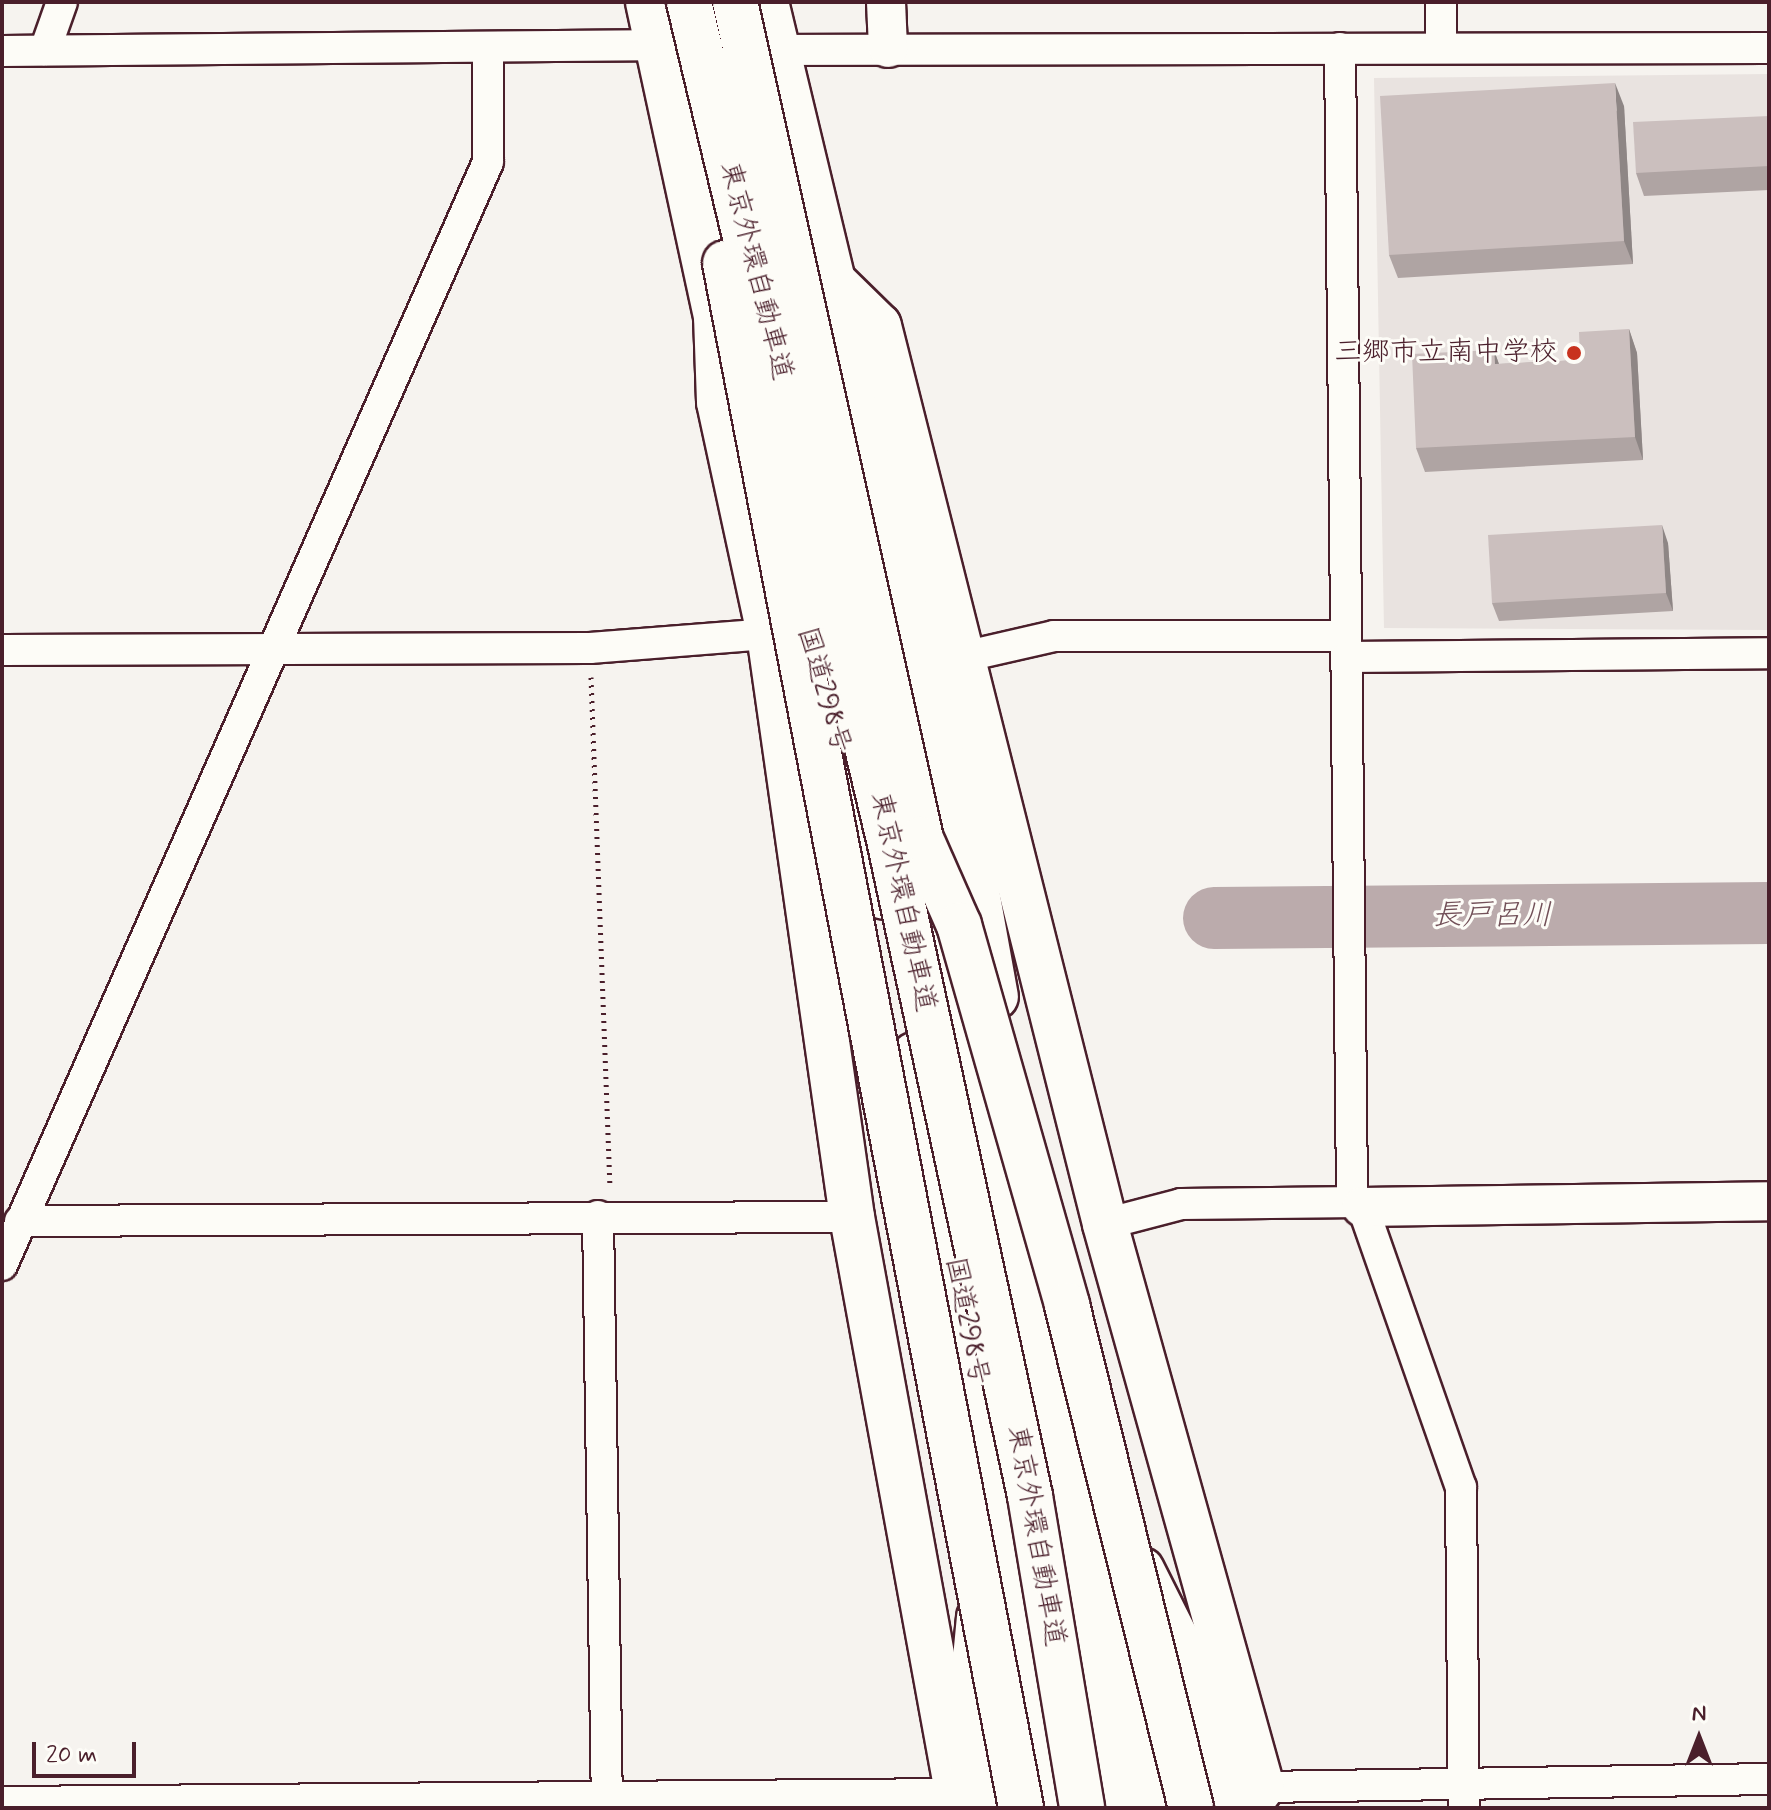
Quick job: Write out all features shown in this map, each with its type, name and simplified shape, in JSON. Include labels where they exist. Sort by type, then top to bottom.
[{"type":"highway","points":[[678,2],[1021,1808]]},
{"type":"highway","name":"東京外環自動車道","points":[[689,2],[893,860],[1030,1496],[1082,1808]]},
{"type":"highway","name":"東京外環自動車道","points":[[735,2],[1062,1491],[1117,1808]]},
{"type":"highway","points":[[766,2],[969,847],[1076,1439],[1148,1808]]},
{"type":"highway","name":"国道298号","points":[[652,23],[716,316],[883,897],[993,1459],[1053,1808]]},
{"type":"highway","points":[[833,281],[879,326],[967,656],[1246,1801]]},
{"type":"highway","points":[[716,316],[719,402],[769,634],[852,1217],[971,1803]]},
{"type":"highway","points":[[921,839],[959,925],[1067,1305],[1191,1808]]},
{"type":"highway","points":[[1076,1439],[1176,1638],[1246,1801]]},
{"type":"highway","points":[[971,1803],[972,1690],[993,1459]]},
{"type":"street","points":[[45,50],[62,2]]},
{"type":"street","points":[[886,2],[888,48]]},
{"type":"street","points":[[1441,2],[1441,48]]},
{"type":"street","points":[[2,51],[488,50],[652,23],[777,51],[888,48],[1769,48]]},
{"type":"street","points":[[1340,48],[1357,1205],[1461,1487],[1464,1795]]},
{"type":"street","points":[[2,1265],[488,162],[488,50]]},
{"type":"street","points":[[2,650],[590,648],[769,634]]},
{"type":"street","points":[[967,656],[1054,636],[1347,646],[1769,653]]},
{"type":"street","points":[[1105,1224],[1181,1204],[1769,1201]]},
{"type":"street","points":[[20,1221],[605,1215],[852,1217]]},
{"type":"street","points":[[605,1215],[607,1801]]},
{"type":"street","points":[[1246,1801],[1464,1795],[1769,1779]]},
{"type":"street","points":[[2,1802],[971,1803]]},
{"type":"path","points":[[590,648],[605,1215]]},
{"type":"shaded area","name":"三郷市立南中学校","points":[[1769,74],[1769,630],[1384,628],[1374,78]]},
{"type":"building","points":[[1615,83],[1624,241],[1389,255],[1380,96]]},
{"type":"building","points":[[1769,116],[1769,166],[1636,173],[1633,122]]},
{"type":"building","points":[[1629,329],[1635,437],[1416,448],[1412,354],[1494,350],[1495,364],[1580,360],[1579,332]]},
{"type":"building","points":[[1662,525],[1666,593],[1492,603],[1488,535]]},
{"type":"waterway","name":"長戸呂川","points":[[1214,918],[1769,913]]},
{"type":"place","name":"三郷市立南中学校","points":[[1574,353]]}]
